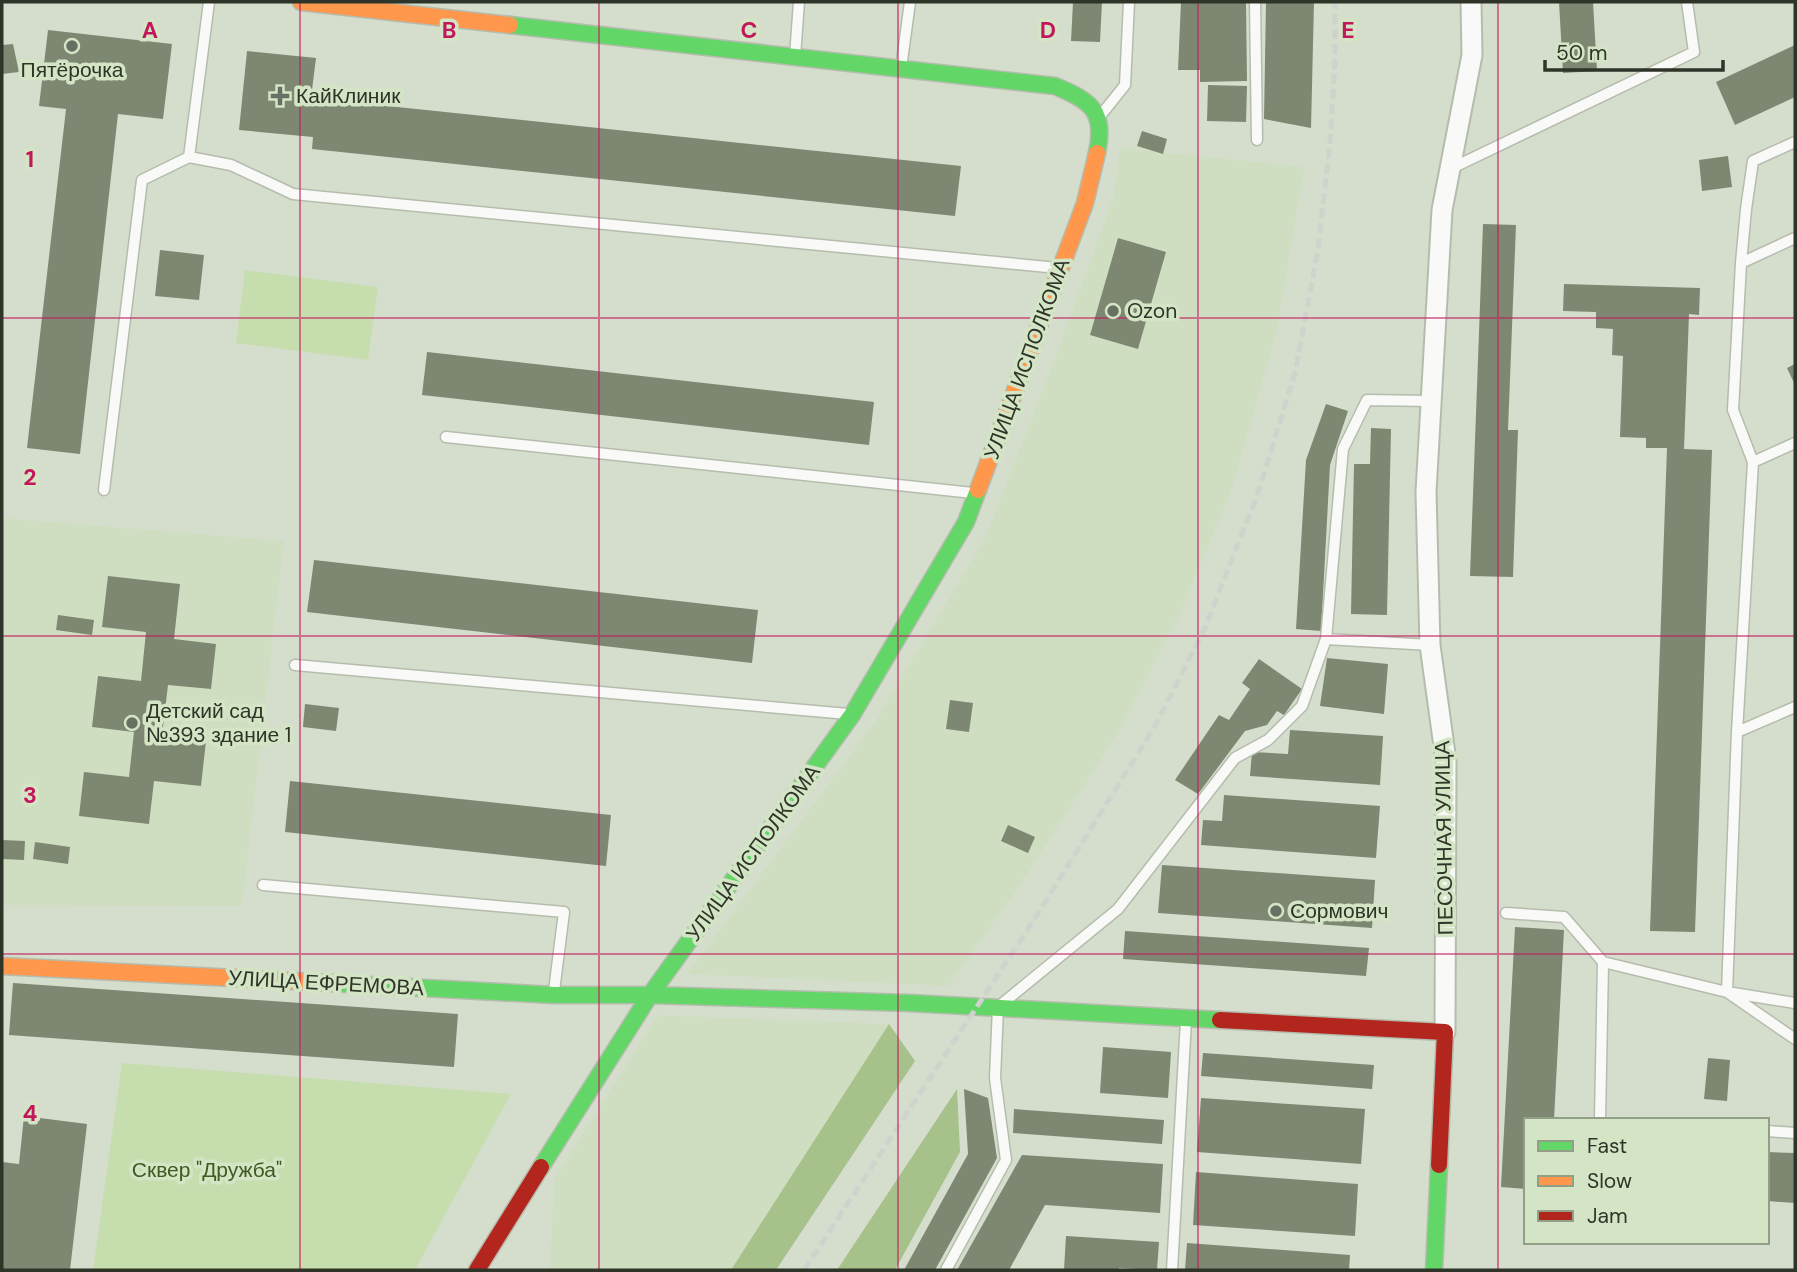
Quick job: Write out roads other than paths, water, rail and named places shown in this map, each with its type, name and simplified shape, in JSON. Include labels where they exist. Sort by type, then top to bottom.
[{"type":"street","points":[[301,2],[353,4],[1055,86],[1084,98],[1098,118]]},
{"type":"street","name":"ПЕСОЧНАЯ УЛИЦА","points":[[1445,1032],[1446,761],[1430,645],[1426,492],[1442,210],[1472,54],[1471,2]]},
{"type":"street","name":"УЛИЦА ИСПОЛКОМА","points":[[477,1270],[650,995],[852,715],[966,522],[1085,203],[1101,134],[1098,118]]},
{"type":"street","name":"УЛИЦА ЕФРЕМОВА","points":[[2,966],[554,995],[650,995],[998,1007],[1186,1020],[1445,1032]]},
{"type":"street","points":[[1434,1270],[1445,1032]]},
{"type":"lane","points":[[189,157],[209,2]]},
{"type":"lane","points":[[794,56],[799,2]]},
{"type":"lane","points":[[901,68],[910,2]]},
{"type":"lane","points":[[1098,118],[1125,85],[1129,2]]},
{"type":"lane","points":[[1255,2],[1257,140]]},
{"type":"lane","points":[[1450,169],[1694,52],[1687,2]]},
{"type":"lane","points":[[1727,992],[1737,732],[1754,462],[1733,410],[1741,263],[1754,161],[1795,142]]},
{"type":"lane","points":[[104,490],[142,180],[189,157],[231,165],[293,194],[1060,268]]},
{"type":"lane","points":[[1741,263],[1795,238]]},
{"type":"lane","points":[[946,1270],[1006,1160],[995,1078],[998,1007],[1118,909],[1235,758],[1268,740],[1302,706],[1325,639],[1343,449],[1367,400],[1430,401]]},
{"type":"lane","points":[[446,437],[977,493]]},
{"type":"lane","points":[[1754,462],[1795,443]]},
{"type":"lane","points":[[1325,639],[1430,645]]},
{"type":"lane","points":[[295,666],[852,715]]},
{"type":"lane","points":[[1737,732],[1795,707]]},
{"type":"lane","points":[[262,885],[564,912],[554,995]]},
{"type":"lane","points":[[1506,914],[1564,917],[1603,962],[1727,992],[1795,1003]]},
{"type":"lane","points":[[1600,1118],[1603,962]]},
{"type":"lane","points":[[1727,992],[1795,1039]]},
{"type":"lane","points":[[1172,1270],[1186,1020]]},
{"type":"lane","points":[[1769,1131],[1795,1133]]},
{"type":"railway","points":[[804,1270],[1028,929],[1154,728],[1204,630],[1257,496],[1295,373],[1318,249],[1330,143],[1335,2]]},
{"type":"place","name":"Пятёрочка","points":[[72,46]]},
{"type":"place","name":"КайКлиник","points":[[280,96]]},
{"type":"place","name":"Ozon","points":[[1113,311]]},
{"type":"place","name":"Детский сад №393 здание 1","points":[[132,723]]},
{"type":"place","name":"Сормович","points":[[1276,911]]},
{"type":"park label","name":"Сквер \"Дружба\"","points":[[207,1170]]}]
